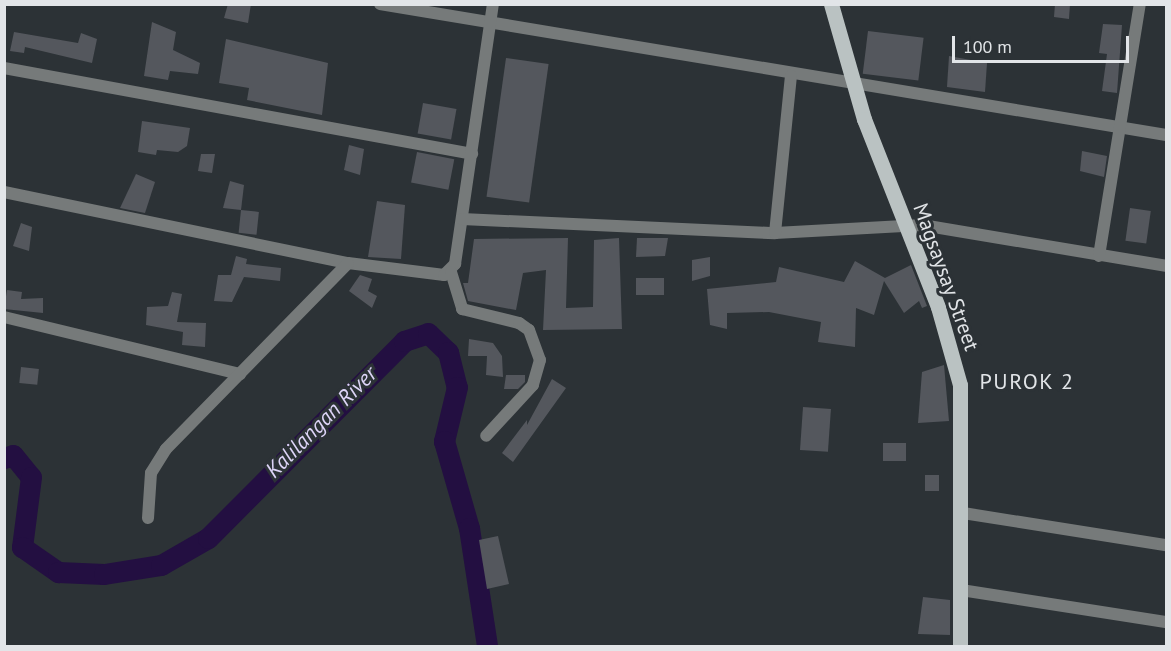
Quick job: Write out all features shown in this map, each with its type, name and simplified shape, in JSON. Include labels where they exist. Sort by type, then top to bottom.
[{"type":"main road","name":"Magsaysay Street","points":[[831,4],[855,87],[905,226],[938,307],[960,385],[963,513],[960,646]]},
{"type":"street","points":[[380,4],[490,27],[1167,135]]},
{"type":"street","points":[[486,436],[533,385],[540,360],[529,330],[519,323],[465,312],[451,272],[462,219],[493,4]]},
{"type":"street","points":[[1099,256],[1122,128],[1140,4]]},
{"type":"street","points":[[4,68],[472,154]]},
{"type":"street","points":[[774,233],[791,76]]},
{"type":"street","points":[[4,192],[348,263],[430,276],[451,272]]},
{"type":"street","points":[[462,219],[774,233],[905,226],[1167,266]]},
{"type":"street","points":[[148,518],[151,473],[166,449],[348,263]]},
{"type":"street","points":[[4,317],[240,374]]},
{"type":"street","points":[[963,513],[1167,545]]},
{"type":"street","points":[[961,590],[1167,622]]},
{"type":"building","points":[[228,4],[251,4],[248,23],[224,18]]},
{"type":"building","points":[[1055,4],[1070,4],[1069,19],[1054,17]]},
{"type":"building","points":[[152,22],[176,32],[173,50],[200,63],[198,74],[170,71],[168,80],[144,76]]},
{"type":"building","points":[[1103,24],[1122,25],[1117,93],[1102,91],[1107,54],[1099,53]]},
{"type":"building","points":[[868,31],[924,38],[918,81],[863,74]]},
{"type":"building","points":[[14,32],[78,43],[81,33],[97,39],[92,63],[25,47],[24,53],[10,51]]},
{"type":"building","points":[[226,39],[328,63],[322,115],[247,100],[249,88],[219,83]]},
{"type":"building","points":[[949,56],[987,63],[985,92],[947,87]]},
{"type":"building","points":[[506,58],[549,64],[529,203],[487,197]]},
{"type":"building","points":[[423,103],[456,109],[451,139],[418,134]]},
{"type":"building","points":[[142,121],[190,128],[187,146],[178,152],[157,150],[156,155],[138,152]]},
{"type":"building","points":[[349,145],[364,149],[360,175],[344,170]]},
{"type":"building","points":[[1082,151],[1107,156],[1104,177],[1080,171]]},
{"type":"building","points":[[417,152],[454,159],[448,190],[411,182]]},
{"type":"building","points":[[201,154],[215,154],[212,173],[198,171]]},
{"type":"building","points":[[136,174],[155,182],[145,213],[120,208]]},
{"type":"building","points":[[230,181],[244,185],[241,210],[223,208]]},
{"type":"building","points":[[377,201],[405,205],[401,259],[368,257]]},
{"type":"building","points":[[1130,208],[1151,211],[1146,244],[1125,241]]},
{"type":"building","points":[[241,210],[259,212],[256,235],[239,233]]},
{"type":"building","points":[[21,223],[32,227],[29,251],[13,246]]},
{"type":"building","points":[[568,238],[566,308],[593,307],[594,240],[619,238],[622,329],[543,330],[546,270],[523,273],[516,310],[468,301],[463,283],[468,283],[474,239]]},
{"type":"building","points":[[637,238],[668,238],[665,256],[636,257]]},
{"type":"building","points":[[236,256],[247,259],[246,264],[281,268],[280,281],[244,277],[232,302],[214,301],[218,275],[231,275]]},
{"type":"building","points":[[710,257],[710,276],[692,281],[692,260]]},
{"type":"building","points":[[855,261],[885,278],[911,265],[927,306],[922,308],[919,301],[904,313],[884,281],[874,315],[856,308],[855,347],[818,342],[821,322],[769,312],[727,313],[727,329],[710,325],[707,289],[776,282],[779,267],[844,282]]},
{"type":"building","points":[[360,275],[372,279],[368,291],[377,296],[372,308],[349,291]]},
{"type":"building","points":[[636,278],[664,278],[664,295],[636,295]]},
{"type":"building","points":[[7,290],[22,292],[21,299],[43,298],[43,313],[4,309]]},
{"type":"building","points":[[172,292],[182,294],[177,322],[206,323],[205,347],[182,345],[183,332],[146,325],[147,307],[168,306]]},
{"type":"building","points":[[469,339],[493,343],[502,356],[503,377],[486,375],[487,356],[468,356]]},
{"type":"building","points":[[944,365],[949,421],[918,423],[922,372]]},
{"type":"building","points":[[21,367],[39,369],[37,385],[19,383]]},
{"type":"building","points":[[506,375],[525,375],[525,382],[518,389],[504,389]]},
{"type":"building","points":[[552,379],[566,388],[513,462],[502,453],[527,420],[527,425]]},
{"type":"building","points":[[803,407],[831,409],[828,452],[800,450]]},
{"type":"building","points":[[883,443],[906,443],[906,461],[883,461]]},
{"type":"building","points":[[925,475],[939,475],[939,491],[925,491]]},
{"type":"building","points":[[498,536],[509,584],[487,589],[479,540]]},
{"type":"building","points":[[923,597],[950,600],[950,635],[918,634]]},
{"type":"waterway","name":"Kalilangan River","points":[[4,458],[13,455],[31,477],[22,547],[58,572],[104,574],[161,565],[208,538],[404,341],[428,333],[448,352],[457,387],[444,441],[469,528],[487,646]]},
{"type":"district","name":"PUROK 2","points":[[1027,382]]}]
